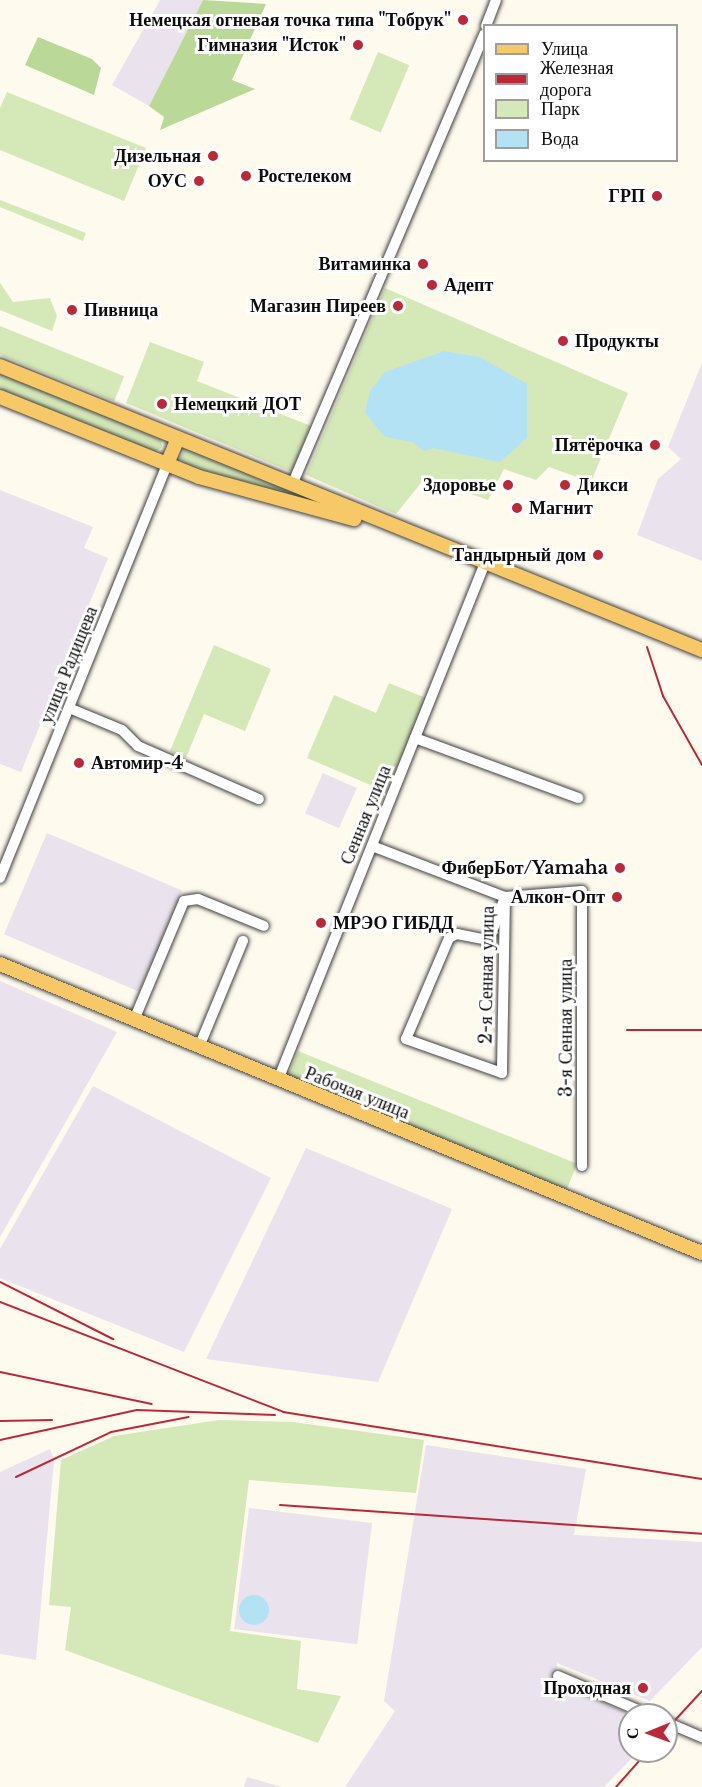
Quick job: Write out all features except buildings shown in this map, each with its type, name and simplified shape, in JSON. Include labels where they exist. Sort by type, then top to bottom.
[{"type":"main road","points":[[0,366],[389,526],[702,650]]},
{"type":"main road","points":[[0,397],[167,464],[389,526]]},
{"type":"main road","points":[[167,464],[178,438]]},
{"type":"main road","name":"Рабочая улица","points":[[0,964],[702,1253]]},
{"type":"street","points":[[487,24],[496,0]]},
{"type":"street","points":[[292,485],[483,36]]},
{"type":"street","name":"улица Радищева","points":[[0,878],[167,464]]},
{"type":"street","name":"Сенная улица","points":[[278,1080],[485,563]]},
{"type":"street","points":[[69,708],[122,730],[138,746],[260,799]]},
{"type":"street","points":[[415,738],[578,798]]},
{"type":"street","points":[[372,846],[505,897]]},
{"type":"street","name":"3-я Сенная улица","points":[[505,897],[582,891],[582,1166]]},
{"type":"street","name":"2-я Сенная улица","points":[[505,897],[502,1073],[406,1039],[449,938],[457,934],[489,940],[505,897]]},
{"type":"street","points":[[134,1020],[184,901],[198,899],[264,926]]},
{"type":"street","points":[[199,1047],[243,941]]},
{"type":"street","points":[[558,1676],[622,1703]]},
{"type":"street","points":[[678,1727],[702,1737]]},
{"type":"shaded area","points":[[160,0],[203,0],[149,106],[112,85]]},
{"type":"shaded area","points":[[702,363],[702,561],[637,535],[658,479],[681,459],[668,447]]},
{"type":"shaded area","points":[[0,490],[93,527],[84,548],[108,558],[21,772],[0,764]]},
{"type":"shaded area","points":[[323,773],[357,788],[339,828],[305,813]]},
{"type":"shaded area","points":[[47,833],[182,890],[139,992],[4,934]]},
{"type":"shaded area","points":[[0,981],[117,1032],[0,1237]]},
{"type":"shaded area","points":[[93,1086],[271,1178],[184,1352],[0,1278],[0,1249]]},
{"type":"shaded area","points":[[306,1148],[452,1209],[378,1382],[206,1359]]},
{"type":"shaded area","points":[[426,1445],[586,1469],[574,1535],[702,1542],[702,1647],[650,1701],[557,1663],[556,1682],[618,1709],[618,1763],[627,1763],[604,1787],[345,1787],[395,1711],[384,1701]]},
{"type":"shaded area","points":[[50,1449],[54,1460],[36,1660],[0,1654],[0,1472]]},
{"type":"shaded area","points":[[249,1508],[372,1523],[357,1644],[234,1629]]},
{"type":"shaded area","points":[[247,1777],[281,1787],[244,1787]]},
{"type":"green space","points":[[203,0],[266,4],[232,80],[255,89],[160,130],[164,117],[149,106]]},
{"type":"green space","points":[[38,37],[92,59],[101,68],[94,95],[25,65]]},
{"type":"green space","points":[[378,52],[409,65],[381,132],[349,119]]},
{"type":"green space","points":[[7,92],[146,148],[124,201],[0,150],[0,108]]},
{"type":"green space","points":[[0,200],[86,233],[83,241],[0,207]]},
{"type":"green space","points":[[0,283],[13,302],[50,298],[57,316],[52,331],[0,310]]},
{"type":"green space","points":[[385,288],[628,393],[591,482],[549,467],[536,480],[504,469],[488,500],[425,478],[396,514],[306,475]]},
{"type":"green space","points":[[0,326],[124,376],[114,401],[0,355]]},
{"type":"green space","points":[[150,342],[204,362],[197,381],[311,426],[292,472],[126,403]]},
{"type":"green space","points":[[0,370],[160,434],[162,447],[152,454],[0,392]]},
{"type":"green space","points":[[186,448],[337,508],[184,465],[180,458]]},
{"type":"green space","points":[[214,645],[271,669],[245,731],[204,714],[186,758],[170,751]]},
{"type":"green space","points":[[389,683],[426,698],[387,792],[307,758],[334,695],[376,713]]},
{"type":"green space","points":[[298,1051],[577,1164],[567,1190],[288,1077]]},
{"type":"green space","points":[[219,1420],[293,1422],[424,1440],[416,1493],[249,1480],[230,1631],[301,1641],[297,1689],[341,1696],[318,1743],[65,1650],[71,1607],[49,1605],[61,1460],[114,1436]]},
{"type":"water","points":[[444,351],[480,357],[527,384],[527,438],[500,462],[433,448],[424,451],[413,442],[385,437],[365,413],[370,391],[385,372]]},
{"type":"water","points":[[254,1595],[265,1599],[269,1610],[265,1621],[254,1625],[243,1621],[239,1610],[243,1599]]},
{"type":"railway","points":[[647,647],[663,696],[702,765]]},
{"type":"railway","points":[[627,1030],[702,1030]]},
{"type":"railway","points":[[0,1282],[113,1339]]},
{"type":"railway","points":[[0,1302],[283,1412],[702,1479]]},
{"type":"railway","points":[[0,1372],[152,1404]]},
{"type":"railway","points":[[0,1440],[137,1410],[275,1415]]},
{"type":"railway","points":[[16,1477],[111,1432],[189,1417]]},
{"type":"railway","points":[[0,1421],[52,1420]]},
{"type":"railway","points":[[280,1505],[702,1534]]},
{"type":"railway","points":[[678,1717],[702,1691]]},
{"type":"railway","points":[[616,1787],[637,1763]]},
{"type":"place","name":"Немецкая огневая точка типа \"Тобрук\"","points":[[463,20]]},
{"type":"place","name":"Гимназия \"Исток\"","points":[[358,45]]},
{"type":"place","name":"Дизельная","points":[[213,156]]},
{"type":"place","name":"Ростелеком","points":[[246,176]]},
{"type":"place","name":"ОУС","points":[[199,181]]},
{"type":"place","name":"ГРП","points":[[657,196]]},
{"type":"place","name":"Витаминка","points":[[423,264]]},
{"type":"place","name":"Адепт","points":[[432,285]]},
{"type":"place","name":"Магазин Пиреев","points":[[398,306]]},
{"type":"place","name":"Пивница","points":[[72,310]]},
{"type":"place","name":"Продукты","points":[[563,341]]},
{"type":"place","name":"Немецкий ДОТ","points":[[162,404]]},
{"type":"place","name":"Пятёрочка","points":[[655,445]]},
{"type":"place","name":"Здоровье","points":[[508,485]]},
{"type":"place","name":"Дикси","points":[[565,485]]},
{"type":"place","name":"Магнит","points":[[517,508]]},
{"type":"place","name":"Тандырный дом","points":[[598,555]]},
{"type":"place","name":"Автомир-4","points":[[79,763]]},
{"type":"place","name":"ФиберБот/Yamaha","points":[[620,868]]},
{"type":"place","name":"Алкон-Опт","points":[[617,897]]},
{"type":"place","name":"МРЭО ГИБДД","points":[[321,923]]},
{"type":"place","name":"Проходная","points":[[643,1688]]}]
